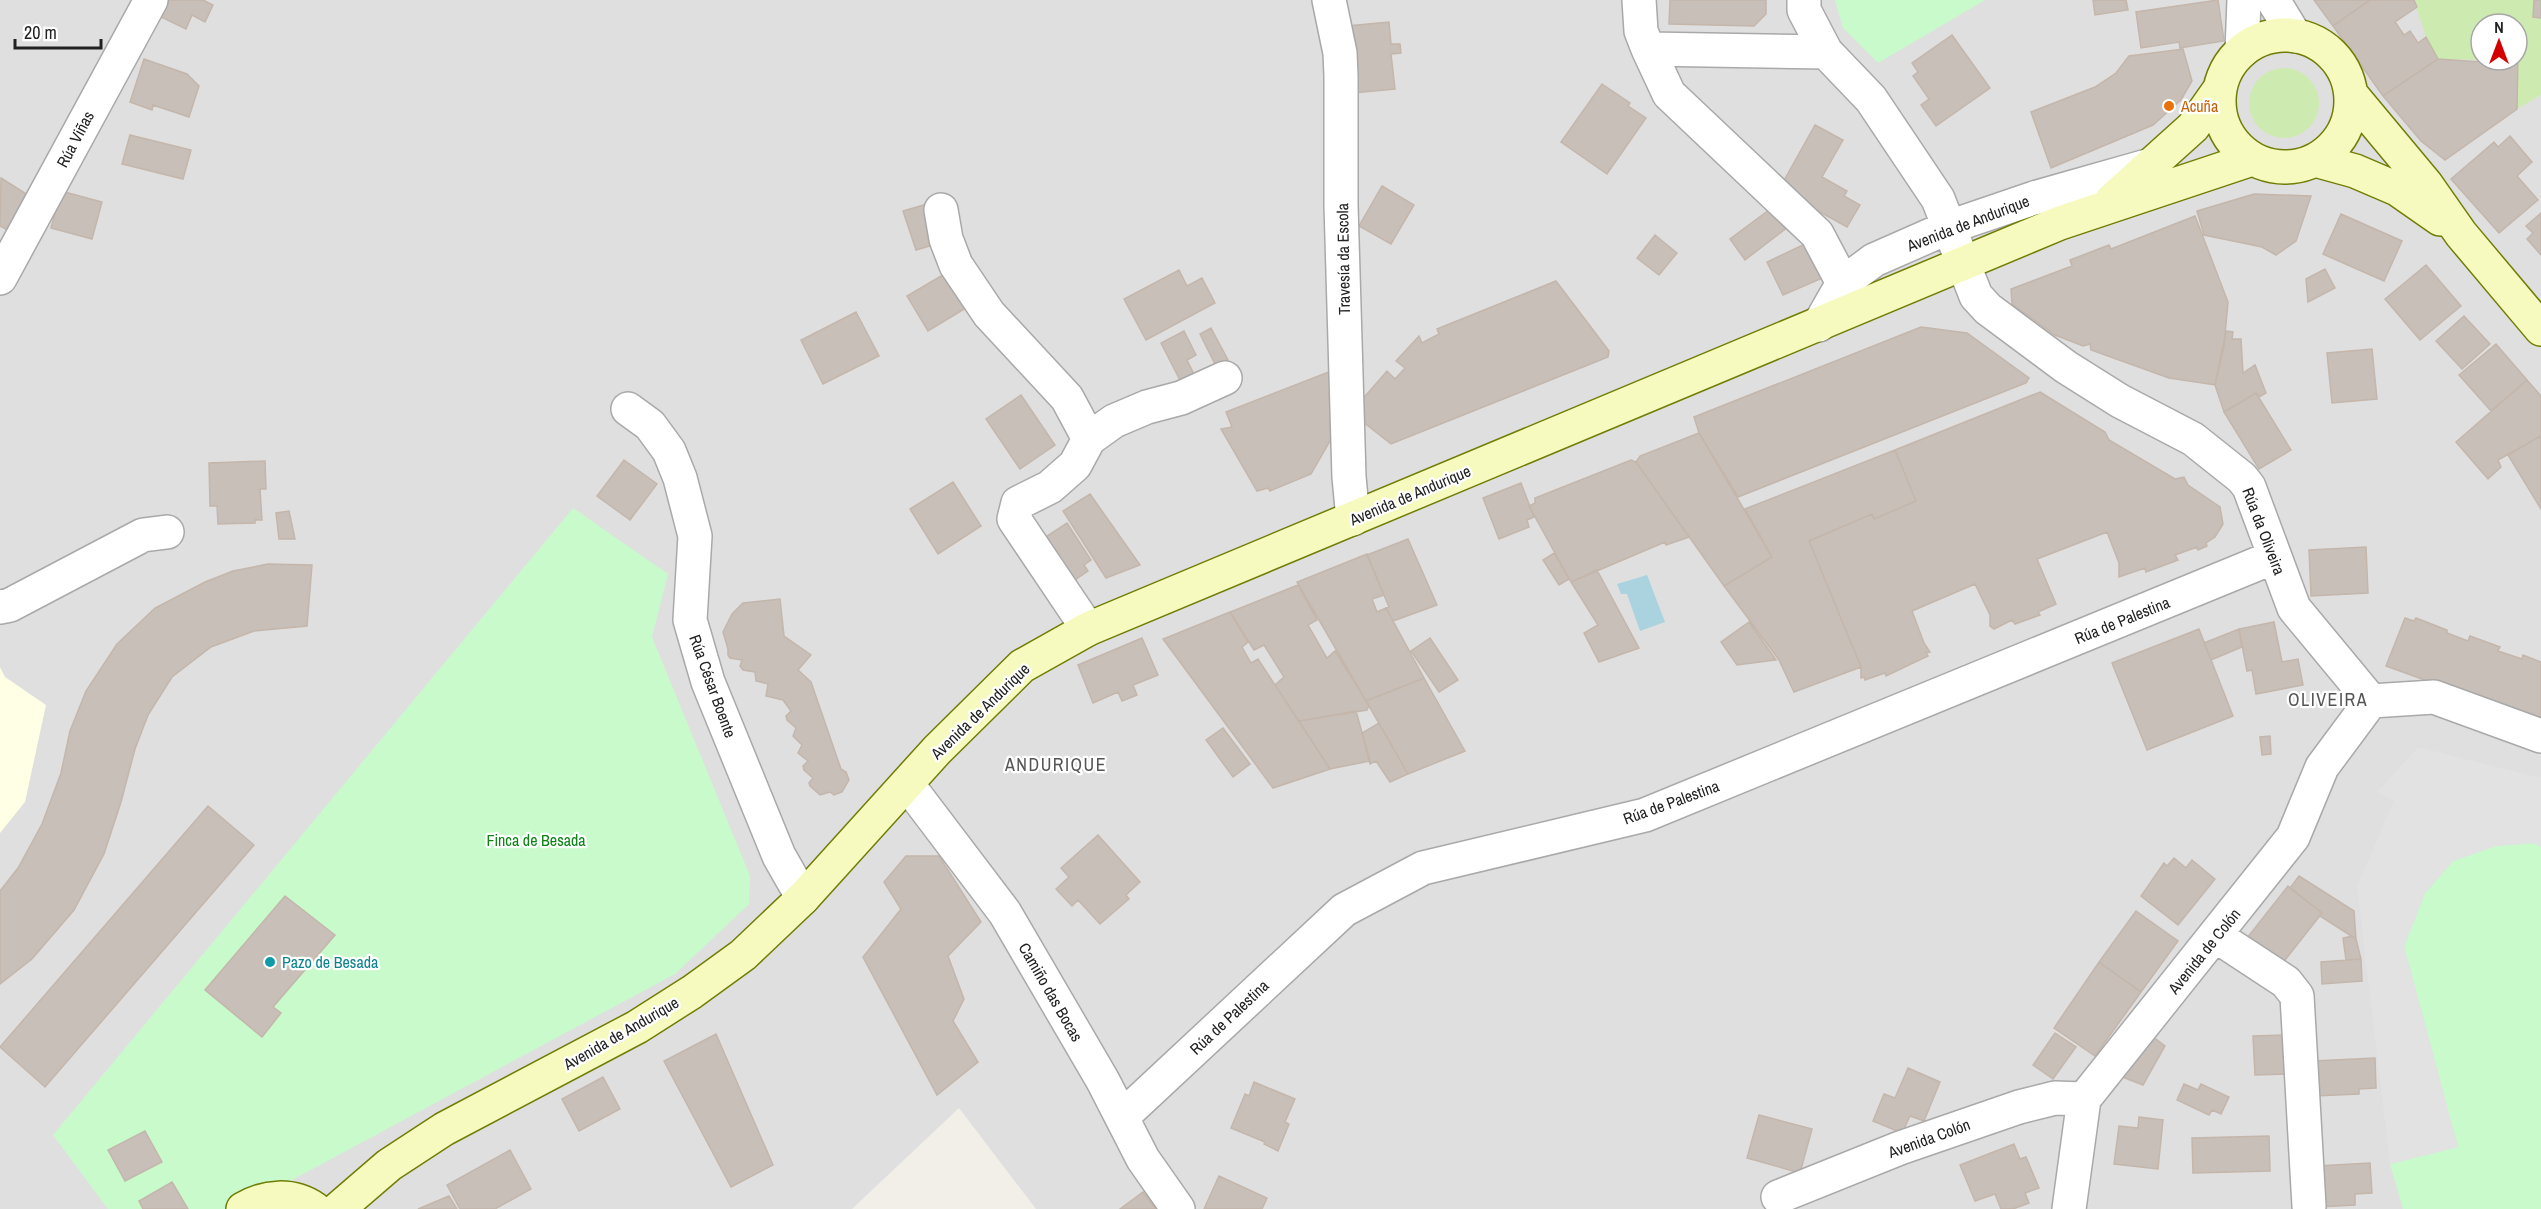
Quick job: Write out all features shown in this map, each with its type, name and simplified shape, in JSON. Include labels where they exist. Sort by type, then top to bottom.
[{"type":"main road","points":[[2105,206],[2193,127],[2219,90],[2231,62],[2242,51],[2266,38],[2295,36],[2311,40],[2332,56],[2346,77],[2351,94],[2351,109],[2343,132],[2329,151],[2300,166],[2267,165],[2252,159],[2229,137],[2220,114],[2219,90]]},
{"type":"main road","points":[[2351,94],[2426,184],[2461,234],[2541,329]]},
{"type":"main road","name":"Avenida de Andurique","points":[[338,1209],[389,1166],[444,1129],[637,1027],[692,992],[743,955],[803,898],[908,785],[937,750],[1022,666],[1088,628],[1819,325],[1964,262],[2105,206],[2252,159]]},
{"type":"main road","points":[[2315,160],[2355,171],[2397,189],[2461,234]]},
{"type":"main road","points":[[243,1209],[256,1201],[275,1197],[294,1199],[315,1209]]},
{"type":"street","name":"Rúa Viñas","points":[[5,258],[151,0]]},
{"type":"street","name":"Travesía da Escola","points":[[1329,0],[1340,52],[1349,477],[1353,519]]},
{"type":"street","points":[[1639,0],[1641,31],[1669,94],[1817,234],[1843,283]]},
{"type":"street","name":"Rúa da Oliveira","points":[[1804,0],[1804,10],[1826,52],[1877,108],[1938,199],[1976,296],[1988,309],[2066,367],[2120,400],[2193,439],[2242,477],[2249,487],[2294,609],[2370,701]]},
{"type":"street","points":[[2242,51],[2244,0]]},
{"type":"street","points":[[2273,0],[2295,36]]},
{"type":"street","points":[[1648,49],[1826,52]]},
{"type":"street","name":"Avenida de Andurique","points":[[1819,325],[1843,283],[1874,260],[1949,228],[2034,198],[2147,166]]},
{"type":"street","points":[[941,210],[945,239],[957,265],[989,314],[1067,398],[1089,439]]},
{"type":"street","points":[[1088,628],[1014,519],[1018,503],[1050,487],[1075,465],[1089,439],[1114,421],[1147,407],[1181,398],[1225,378]]},
{"type":"street","name":"Rúa César Boente","points":[[628,409],[650,425],[669,451],[680,478],[695,536],[690,620],[708,682],[775,845],[803,898]]},
{"type":"street","points":[[0,607],[10,605],[143,535],[167,532]]},
{"type":"street","name":"Rúa de Palestina","points":[[1122,1117],[1344,910],[1422,868],[1645,814],[2274,557]]},
{"type":"street","points":[[2370,701],[2434,697],[2541,736]]},
{"type":"street","name":"Avenida de Colón","points":[[2084,1100],[2293,837],[2322,767],[2370,701]]},
{"type":"street","name":"Camiño das Bocas","points":[[908,785],[1005,913],[1122,1117],[1143,1159],[1178,1209]]},
{"type":"street","points":[[2216,936],[2286,982],[2297,996],[2309,1206]]},
{"type":"street","name":"Avenida Colón","points":[[1778,1197],[1900,1148],[2019,1107],[2055,1098],[2084,1100]]},
{"type":"street","points":[[2069,1209],[2084,1100]]},
{"type":"shaded area","points":[[0,0],[2541,0],[2541,1209],[1036,1209],[959,1108],[852,1209],[0,1209]]},
{"type":"shaded area","points":[[0,667],[5,677],[46,705],[25,802],[0,833]]},
{"type":"shaded area","points":[[2418,747],[2541,778],[2541,847],[2534,843],[2496,846],[2453,861],[2425,893],[2404,947],[2458,1147],[2390,1164],[2357,886],[2394,801],[2377,792]]},
{"type":"green space","points":[[1835,0],[1985,0],[1878,63],[1843,28]]},
{"type":"green space","points":[[2414,0],[2541,0],[2541,95],[2517,109],[2517,72],[2529,72],[2529,12],[2469,12],[2469,60],[2438,59],[2426,37]]},
{"type":"green space","points":[[2277,68],[2291,68],[2304,74],[2313,83],[2319,96],[2317,116],[2309,128],[2291,138],[2277,138],[2264,132],[2255,123],[2249,110],[2249,96],[2255,83],[2264,74]]},
{"type":"green space","name":"Finca de Besada","points":[[573,508],[668,574],[652,637],[750,876],[749,904],[675,974],[238,1209],[108,1209],[53,1135]]},
{"type":"green space","points":[[2534,843],[2541,847],[2541,1209],[2403,1209],[2390,1164],[2458,1147],[2404,946],[2425,893],[2453,861],[2496,846]]},
{"type":"water","points":[[1647,575],[1665,622],[1640,631],[1627,594],[1621,594],[1617,584]]},
{"type":"building","points":[[169,0],[203,0],[213,5],[205,22],[192,15],[186,29],[161,17]]},
{"type":"building","points":[[1670,0],[1766,0],[1766,14],[1754,26],[1669,24]]},
{"type":"building","points":[[2093,0],[2126,0],[2128,10],[2095,15]]},
{"type":"building","points":[[2218,0],[2224,41],[2180,48],[2179,42],[2141,48],[2136,12]]},
{"type":"building","points":[[2314,0],[2370,0],[2333,26]]},
{"type":"building","points":[[2370,0],[2414,0],[2417,7],[2395,22],[2404,35],[2410,31],[2418,43],[2426,37],[2438,59],[2383,96],[2333,26]]},
{"type":"building","points":[[2534,0],[2541,0],[2541,18],[2533,17]]},
{"type":"building","points":[[1389,22],[1391,44],[1400,44],[1401,53],[1391,54],[1395,89],[1353,93],[1347,26]]},
{"type":"building","points":[[1952,35],[1990,88],[1936,126],[1921,105],[1929,99],[1913,76],[1918,72],[1912,63]]},
{"type":"building","points":[[2183,49],[2192,81],[2181,100],[2153,125],[2051,168],[2031,112],[2095,87],[2116,73],[2129,56]]},
{"type":"building","points":[[144,59],[187,74],[199,86],[189,117],[153,105],[152,110],[130,102]]},
{"type":"building","points":[[2438,59],[2469,61],[2469,72],[2518,72],[2517,109],[2445,160],[2421,141],[2383,96]]},
{"type":"building","points":[[1602,84],[1630,103],[1628,106],[1646,118],[1607,174],[1561,142]]},
{"type":"building","points":[[1815,125],[1843,140],[1822,177],[1847,191],[1844,196],[1860,205],[1847,227],[1798,200],[1782,184]]},
{"type":"building","points":[[130,135],[191,150],[183,179],[122,164]]},
{"type":"building","points":[[2510,136],[2532,162],[2517,176],[2538,200],[2499,233],[2451,179],[2494,142],[2498,147]]},
{"type":"building","points":[[1,178],[31,197],[9,231],[0,226]]},
{"type":"building","points":[[1382,186],[1414,205],[1391,244],[1359,226]]},
{"type":"building","points":[[61,191],[102,202],[92,239],[51,228]]},
{"type":"building","points":[[2254,194],[2311,196],[2296,241],[2276,255],[2262,247],[2204,235],[2197,211]]},
{"type":"building","points":[[927,204],[940,243],[916,250],[903,211]]},
{"type":"building","points":[[1773,207],[1788,227],[1745,260],[1730,239]]},
{"type":"building","points":[[2541,213],[2541,255],[2527,239],[2533,233],[2526,226]]},
{"type":"building","points":[[2341,214],[2402,241],[2384,281],[2323,254]]},
{"type":"building","points":[[2195,216],[2228,302],[2224,346],[2215,385],[2169,378],[2091,350],[2090,344],[2083,346],[2055,335],[2012,304],[2011,289],[2072,266],[2070,260],[2109,245],[2111,249]]},
{"type":"building","points":[[1655,235],[1677,253],[1659,275],[1637,258]]},
{"type":"building","points":[[1807,243],[1825,277],[1783,295],[1767,262]]},
{"type":"building","points":[[2426,265],[2461,306],[2420,340],[2385,299]]},
{"type":"building","points":[[2325,269],[2335,288],[2308,302],[2306,279]]},
{"type":"building","points":[[1179,270],[1187,286],[1202,278],[1215,303],[1146,340],[1124,299]]},
{"type":"building","points":[[946,273],[966,308],[928,331],[907,296]]},
{"type":"building","points":[[1556,281],[1609,351],[1608,357],[1391,444],[1362,421],[1360,402],[1387,371],[1395,379],[1405,368],[1396,361],[1419,336],[1422,343],[1439,334],[1437,329]]},
{"type":"building","points":[[856,312],[879,356],[823,384],[801,340]]},
{"type":"building","points":[[2464,316],[2490,344],[2462,369],[2436,341]]},
{"type":"building","points":[[1921,327],[1967,333],[2029,378],[2026,383],[1738,497],[1699,433],[1694,417]]},
{"type":"building","points":[[1211,328],[1228,360],[1216,366],[1200,334]]},
{"type":"building","points":[[1184,331],[1196,355],[1187,360],[1196,378],[1182,384],[1161,343]]},
{"type":"building","points":[[2226,331],[2233,332],[2232,339],[2241,339],[2243,373],[2255,365],[2266,393],[2259,397],[2256,393],[2224,412],[2215,385]]},
{"type":"building","points":[[2496,344],[2527,380],[2491,411],[2459,375]]},
{"type":"building","points":[[2372,349],[2377,399],[2332,403],[2327,353]]},
{"type":"building","points":[[1331,371],[1334,434],[1311,474],[1270,491],[1268,488],[1257,491],[1221,429],[1232,427],[1226,412]]},
{"type":"building","points":[[2527,380],[2541,396],[2541,436],[2498,460],[2501,467],[2488,479],[2456,442]]},
{"type":"building","points":[[2040,392],[2105,432],[2109,440],[2175,479],[2184,477],[2188,485],[2220,507],[2223,524],[2215,537],[2206,543],[2207,546],[2175,555],[2178,560],[2146,572],[2145,568],[2119,577],[2119,563],[2107,532],[2037,559],[2056,604],[2038,612],[2040,615],[2015,624],[2012,620],[1994,629],[1990,626],[1990,615],[1975,584],[1912,611],[1924,643],[1930,652],[1926,653],[1928,656],[1886,676],[1885,673],[1865,680],[1864,677],[1861,678],[1861,667],[1809,541],[1872,514],[1874,519],[1916,501],[1895,450]]},
{"type":"building","points":[[2256,393],[2291,450],[2259,469],[2224,412]]},
{"type":"building","points":[[1021,395],[1055,445],[1020,469],[986,419]]},
{"type":"building","points":[[1699,433],[1772,557],[1724,586],[1636,462],[1640,456]]},
{"type":"building","points":[[2541,436],[2541,509],[2508,455]]},
{"type":"building","points":[[1895,450],[1916,501],[1874,519],[1872,514],[1809,541],[1861,667],[1794,692],[1779,660],[1724,586],[1772,557],[1745,509]]},
{"type":"building","points":[[624,460],[657,484],[630,520],[597,496]]},
{"type":"building","points":[[1631,460],[1636,462],[1689,537],[1666,545],[1665,542],[1571,582],[1529,506],[1535,503],[1535,498]]},
{"type":"building","points":[[265,461],[266,489],[260,489],[262,520],[255,520],[255,523],[218,524],[217,506],[210,506],[209,463]]},
{"type":"building","points":[[953,482],[981,526],[938,554],[910,509]]},
{"type":"building","points":[[1521,483],[1534,517],[1527,520],[1529,527],[1499,539],[1483,498]]},
{"type":"building","points":[[1090,494],[1140,565],[1106,578],[1063,511]]},
{"type":"building","points":[[289,511],[295,539],[279,539],[276,513]]},
{"type":"building","points":[[1067,523],[1091,560],[1084,565],[1088,571],[1066,586],[1038,542]]},
{"type":"building","points":[[1408,539],[1437,605],[1393,621],[1367,555]]},
{"type":"building","points":[[2366,547],[2368,593],[2311,596],[2309,550]]},
{"type":"building","points":[[1554,553],[1569,579],[1559,585],[1543,560]]},
{"type":"building","points":[[1367,554],[1384,595],[1372,599],[1377,612],[1386,608],[1424,678],[1366,701],[1297,582]]},
{"type":"building","points":[[268,564],[312,565],[307,626],[254,631],[211,647],[172,677],[148,715],[135,749],[104,854],[74,910],[32,959],[0,984],[0,891],[18,868],[42,824],[61,773],[70,731],[86,691],[117,644],[155,608],[205,582],[233,571]]},
{"type":"building","points":[[1597,570],[1639,648],[1599,662],[1584,633],[1598,625],[1571,582]]},
{"type":"building","points":[[1298,585],[1317,620],[1308,625],[1327,658],[1335,651],[1369,705],[1367,710],[1299,721],[1275,685],[1284,677],[1264,645],[1254,650],[1230,612]]},
{"type":"building","points":[[780,599],[784,636],[811,655],[798,670],[811,682],[841,769],[846,772],[849,780],[842,792],[834,795],[830,792],[820,795],[810,786],[809,783],[813,778],[803,766],[808,761],[798,753],[802,745],[793,736],[796,728],[787,720],[786,716],[791,711],[783,700],[766,696],[768,684],[756,681],[755,672],[743,670],[740,666],[742,660],[730,658],[728,655],[723,632],[732,614],[743,603]]},
{"type":"building","points":[[1230,612],[1248,642],[1242,647],[1251,663],[1258,659],[1330,769],[1273,788],[1163,639]]},
{"type":"building","points":[[2405,618],[2414,621],[2416,618],[2468,641],[2470,636],[2500,647],[2498,651],[2522,659],[2523,655],[2541,662],[2541,722],[2386,666]]},
{"type":"building","points":[[1749,622],[1776,660],[1737,665],[1721,642]]},
{"type":"building","points":[[2274,622],[2282,662],[2298,659],[2303,685],[2256,694],[2252,670],[2247,671],[2239,629]]},
{"type":"building","points":[[2199,629],[2233,716],[2147,750],[2112,663]]},
{"type":"building","points":[[2239,629],[2242,647],[2211,660],[2204,643]]},
{"type":"building","points":[[1142,638],[1158,675],[1133,685],[1137,695],[1122,701],[1118,692],[1093,703],[1078,665]]},
{"type":"building","points":[[1430,638],[1458,680],[1439,692],[1411,651]]},
{"type":"building","points":[[1424,678],[1465,751],[1408,774],[1366,701]]},
{"type":"building","points":[[1356,711],[1370,761],[1330,769],[1299,721]]},
{"type":"building","points":[[1379,723],[1408,774],[1390,782],[1376,761],[1370,764],[1362,733]]},
{"type":"building","points":[[1223,728],[1250,764],[1233,777],[1206,740]]},
{"type":"building","points":[[2270,736],[2271,754],[2262,755],[2260,737]]},
{"type":"building","points":[[208,806],[254,845],[45,1087],[0,1047]]},
{"type":"building","points":[[1098,835],[1140,882],[1126,895],[1129,899],[1100,924],[1078,900],[1072,906],[1056,889],[1069,877],[1061,868]]},
{"type":"building","points":[[906,856],[939,856],[981,922],[948,956],[964,999],[953,1021],[978,1062],[937,1095],[863,957],[901,909],[884,882]]},
{"type":"building","points":[[2174,858],[2186,868],[2192,860],[2215,879],[2178,925],[2141,896],[2164,863],[2167,866]]},
{"type":"building","points":[[2299,876],[2354,911],[2356,939],[2320,916],[2322,913],[2290,888]]},
{"type":"building","points":[[2288,886],[2322,913],[2278,969],[2244,942]]},
{"type":"building","name":"Pazo de Besada","points":[[285,896],[335,935],[273,1007],[281,1013],[262,1037],[205,990]]},
{"type":"building","points":[[2136,911],[2178,941],[2141,992],[2099,962]]},
{"type":"building","points":[[2352,936],[2356,939],[2361,959],[2346,960],[2343,938]]},
{"type":"building","points":[[2361,959],[2362,981],[2322,984],[2321,962]]},
{"type":"building","points":[[2099,962],[2141,992],[2095,1056],[2054,1028]]},
{"type":"building","points":[[2055,1033],[2076,1047],[2053,1079],[2033,1065]]},
{"type":"building","points":[[2148,1033],[2165,1046],[2143,1085],[2114,1071]]},
{"type":"building","points":[[716,1034],[773,1165],[731,1187],[664,1061]]},
{"type":"building","points":[[2285,1035],[2287,1074],[2255,1075],[2253,1036]]},
{"type":"building","points":[[2375,1058],[2376,1088],[2359,1089],[2359,1094],[2315,1096],[2313,1061]]},
{"type":"building","points":[[1908,1068],[1940,1082],[1924,1121],[1910,1116],[1902,1133],[1873,1121],[1884,1094],[1895,1098]]},
{"type":"building","points":[[603,1077],[620,1109],[579,1131],[562,1099]]},
{"type":"building","points":[[1254,1082],[1295,1099],[1285,1122],[1289,1124],[1278,1151],[1264,1144],[1265,1142],[1231,1128],[1245,1094],[1249,1096]]},
{"type":"building","points":[[2184,1084],[2198,1090],[2201,1084],[2229,1097],[2221,1114],[2212,1110],[2209,1115],[2177,1100]]},
{"type":"building","points":[[1759,1115],[1812,1129],[1800,1173],[1747,1158]]},
{"type":"building","points":[[2139,1117],[2163,1120],[2158,1169],[2114,1164],[2119,1126],[2138,1128]]},
{"type":"building","points":[[145,1131],[162,1162],[125,1181],[108,1150]]},
{"type":"building","points":[[2269,1136],[2270,1171],[2193,1173],[2192,1138]]},
{"type":"building","points":[[2014,1144],[2020,1159],[2026,1157],[2039,1188],[2025,1193],[2029,1203],[2013,1209],[2001,1209],[1995,1194],[1975,1201],[1960,1165]]},
{"type":"building","points":[[510,1150],[531,1189],[495,1209],[460,1209],[447,1185]]},
{"type":"building","points":[[2370,1163],[2372,1193],[2355,1194],[2355,1205],[2318,1207],[2316,1166]]},
{"type":"building","points":[[1219,1176],[1267,1198],[1262,1209],[1204,1209]]},
{"type":"building","points":[[172,1182],[188,1209],[143,1209],[139,1201]]},
{"type":"building","points":[[1143,1192],[1156,1209],[1120,1209]]},
{"type":"building","points":[[449,1196],[457,1209],[418,1209]]},
{"type":"place","name":"Acuña","points":[[2169,106]]},
{"type":"place","name":"Pazo de Besada","points":[[270,962]]},
{"type":"district","name":"OLIVEIRA","points":[[2328,699]]},
{"type":"district","name":"ANDURIQUE","points":[[1056,764]]}]
